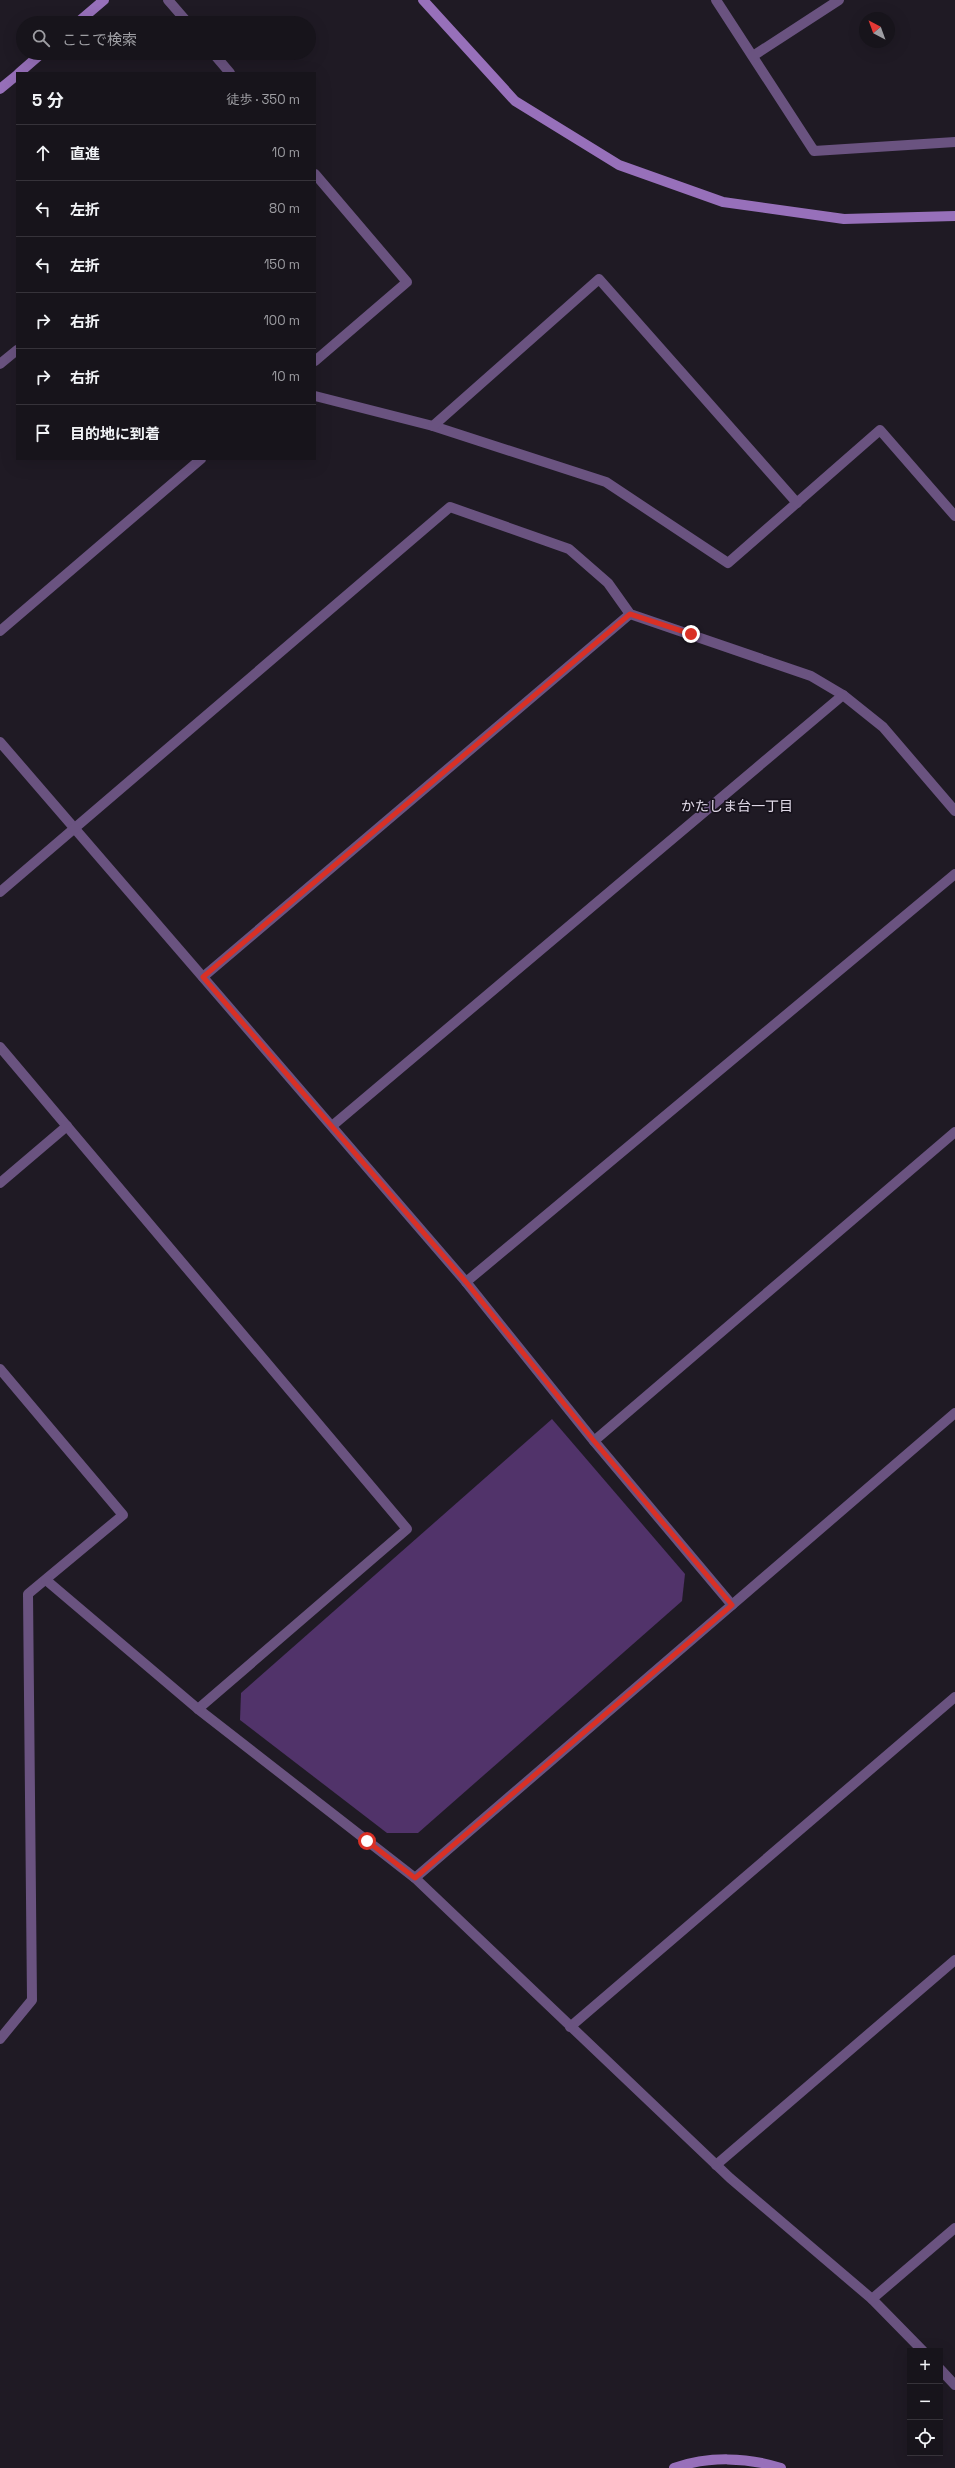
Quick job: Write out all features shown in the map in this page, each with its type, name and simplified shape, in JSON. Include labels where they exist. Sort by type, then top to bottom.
[{"type":"street","points":[[85,16],[104,0]]},
{"type":"street","points":[[168,0],[182,16]]},
{"type":"street","points":[[423,0],[516,101],[619,165],[723,202],[844,219],[955,216]]},
{"type":"street","points":[[716,0],[814,151],[955,142]]},
{"type":"street","points":[[752,56],[839,0]]},
{"type":"street","points":[[20,72],[34,60]]},
{"type":"street","points":[[219,60],[229,72]]},
{"type":"street","points":[[0,90],[16,76]]},
{"type":"street","points":[[316,175],[407,282],[316,360]]},
{"type":"street","points":[[433,426],[599,279],[797,503]]},
{"type":"street","points":[[0,364],[16,351]]},
{"type":"street","points":[[316,396],[433,426],[606,482],[728,564],[880,430],[955,516]]},
{"type":"street","points":[[0,631],[200,460]]},
{"type":"street","points":[[0,892],[450,507],[569,549],[608,583],[630,614],[811,676],[843,695],[883,727],[955,811]]},
{"type":"street","points":[[203,977],[630,614]]},
{"type":"street","points":[[332,1126],[843,695]]},
{"type":"street","points":[[0,742],[466,1282],[594,1441],[732,1605]]},
{"type":"street","points":[[466,1282],[955,874]]},
{"type":"street","points":[[0,1047],[407,1529],[198,1709]]},
{"type":"street","points":[[0,1183],[67,1126]]},
{"type":"street","points":[[594,1441],[955,1132]]},
{"type":"street","points":[[0,1369],[123,1515],[28,1594],[32,2000],[0,2039]]},
{"type":"street","points":[[415,1878],[955,1413]]},
{"type":"street","points":[[46,1580],[198,1709],[415,1878],[716,2165],[872,2299],[920,2348]]},
{"type":"street","points":[[570,2027],[955,1697]]},
{"type":"street","points":[[716,2165],[955,1960]]},
{"type":"street","points":[[872,2299],[955,2228]]},
{"type":"street","points":[[943,2372],[955,2385]]},
{"type":"street","points":[[674,2468],[707,2460],[741,2460],[767,2463],[781,2468]]},
{"type":"shaded area","points":[[552,1419],[685,1574],[682,1601],[418,1833],[387,1833],[240,1720],[241,1693]]},
{"type":"district","name":"かたしま台一丁目","points":[[737,806]]},
{"type":"route","points":[[367,1841],[415,1878],[732,1605],[594,1441],[466,1282],[203,977],[630,614],[691,634]]}]
